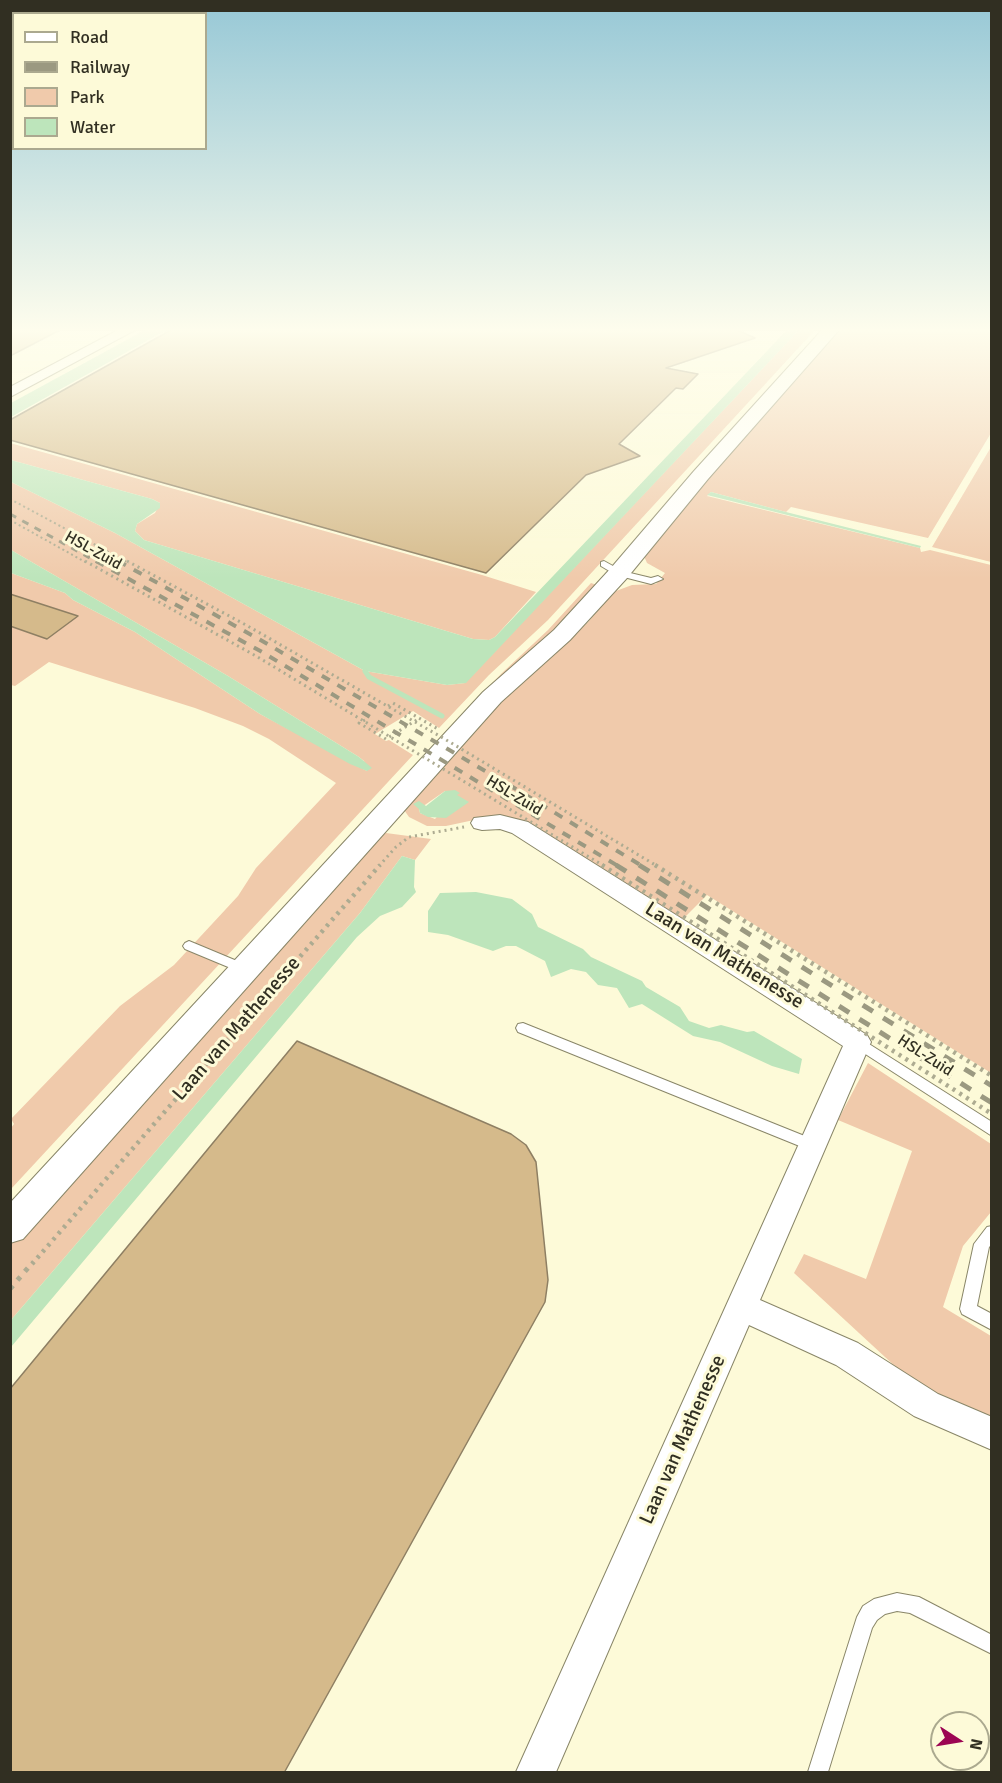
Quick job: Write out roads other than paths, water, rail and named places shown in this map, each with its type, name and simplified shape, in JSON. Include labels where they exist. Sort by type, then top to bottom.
[{"type":"street","points":[[616,568],[657,506],[742,413]]},
{"type":"street","name":"Laan van Mathenesse","points":[[10,1227],[237,966],[426,722],[470,701],[546,627],[616,568],[678,505],[701,475],[756,413]]},
{"type":"street","name":"Laan van Mathenesse","points":[[10,1198],[237,966],[492,698],[562,635],[616,568]]},
{"type":"street","name":"Laan van Mathenesse","points":[[482,823],[500,822],[520,827],[858,1042],[536,1773]]},
{"type":"street","points":[[741,1307],[847,1354],[926,1406],[992,1434]]},
{"type":"lane","points":[[189,946],[237,966]]},
{"type":"lane","points":[[523,1028],[812,1144]]},
{"type":"lane","points":[[858,1042],[992,1130]]},
{"type":"lane","points":[[992,1232],[982,1244],[968,1309],[992,1323]]},
{"type":"lane","points":[[818,1773],[864,1624],[870,1613],[889,1604],[912,1604],[992,1645]]},
{"type":"water","points":[[708,413],[721,413],[466,683],[447,685],[365,671],[115,533],[11,482],[11,460],[160,503],[160,508],[137,524],[135,531],[144,540],[473,639],[489,640],[495,637]]},
{"type":"water","points":[[711,492],[921,546],[920,548],[707,495]]},
{"type":"water","points":[[11,550],[228,676],[359,757],[372,768],[367,771],[350,764],[260,714],[135,632],[73,600],[65,593],[11,573]]},
{"type":"water","points":[[455,790],[460,793],[457,795],[469,802],[446,818],[428,817],[420,813],[413,804],[419,801],[426,806],[445,791]]},
{"type":"water","points":[[402,856],[415,860],[414,887],[416,892],[402,907],[380,916],[357,937],[11,1347],[11,1320],[360,913]]},
{"type":"water","points":[[476,892],[512,899],[532,914],[538,927],[583,949],[591,957],[642,981],[646,987],[680,1007],[689,1021],[709,1028],[721,1025],[747,1032],[754,1031],[802,1059],[799,1074],[772,1066],[720,1042],[693,1036],[642,1004],[629,1008],[617,988],[598,985],[586,972],[571,969],[551,977],[545,961],[516,946],[506,946],[493,951],[448,935],[428,932],[428,911],[440,893]]},
{"type":"waterway","points":[[365,671],[369,677],[442,716]]},
{"type":"railway","points":[[10,514],[99,563]]},
{"type":"railway","points":[[107,555],[121,563]]},
{"type":"railway","points":[[96,561],[262,652],[618,866]]},
{"type":"railway","points":[[118,561],[257,638],[511,786],[642,866]]},
{"type":"railway","points":[[616,865],[992,1103]]},
{"type":"railway","points":[[639,865],[992,1086]]}]
